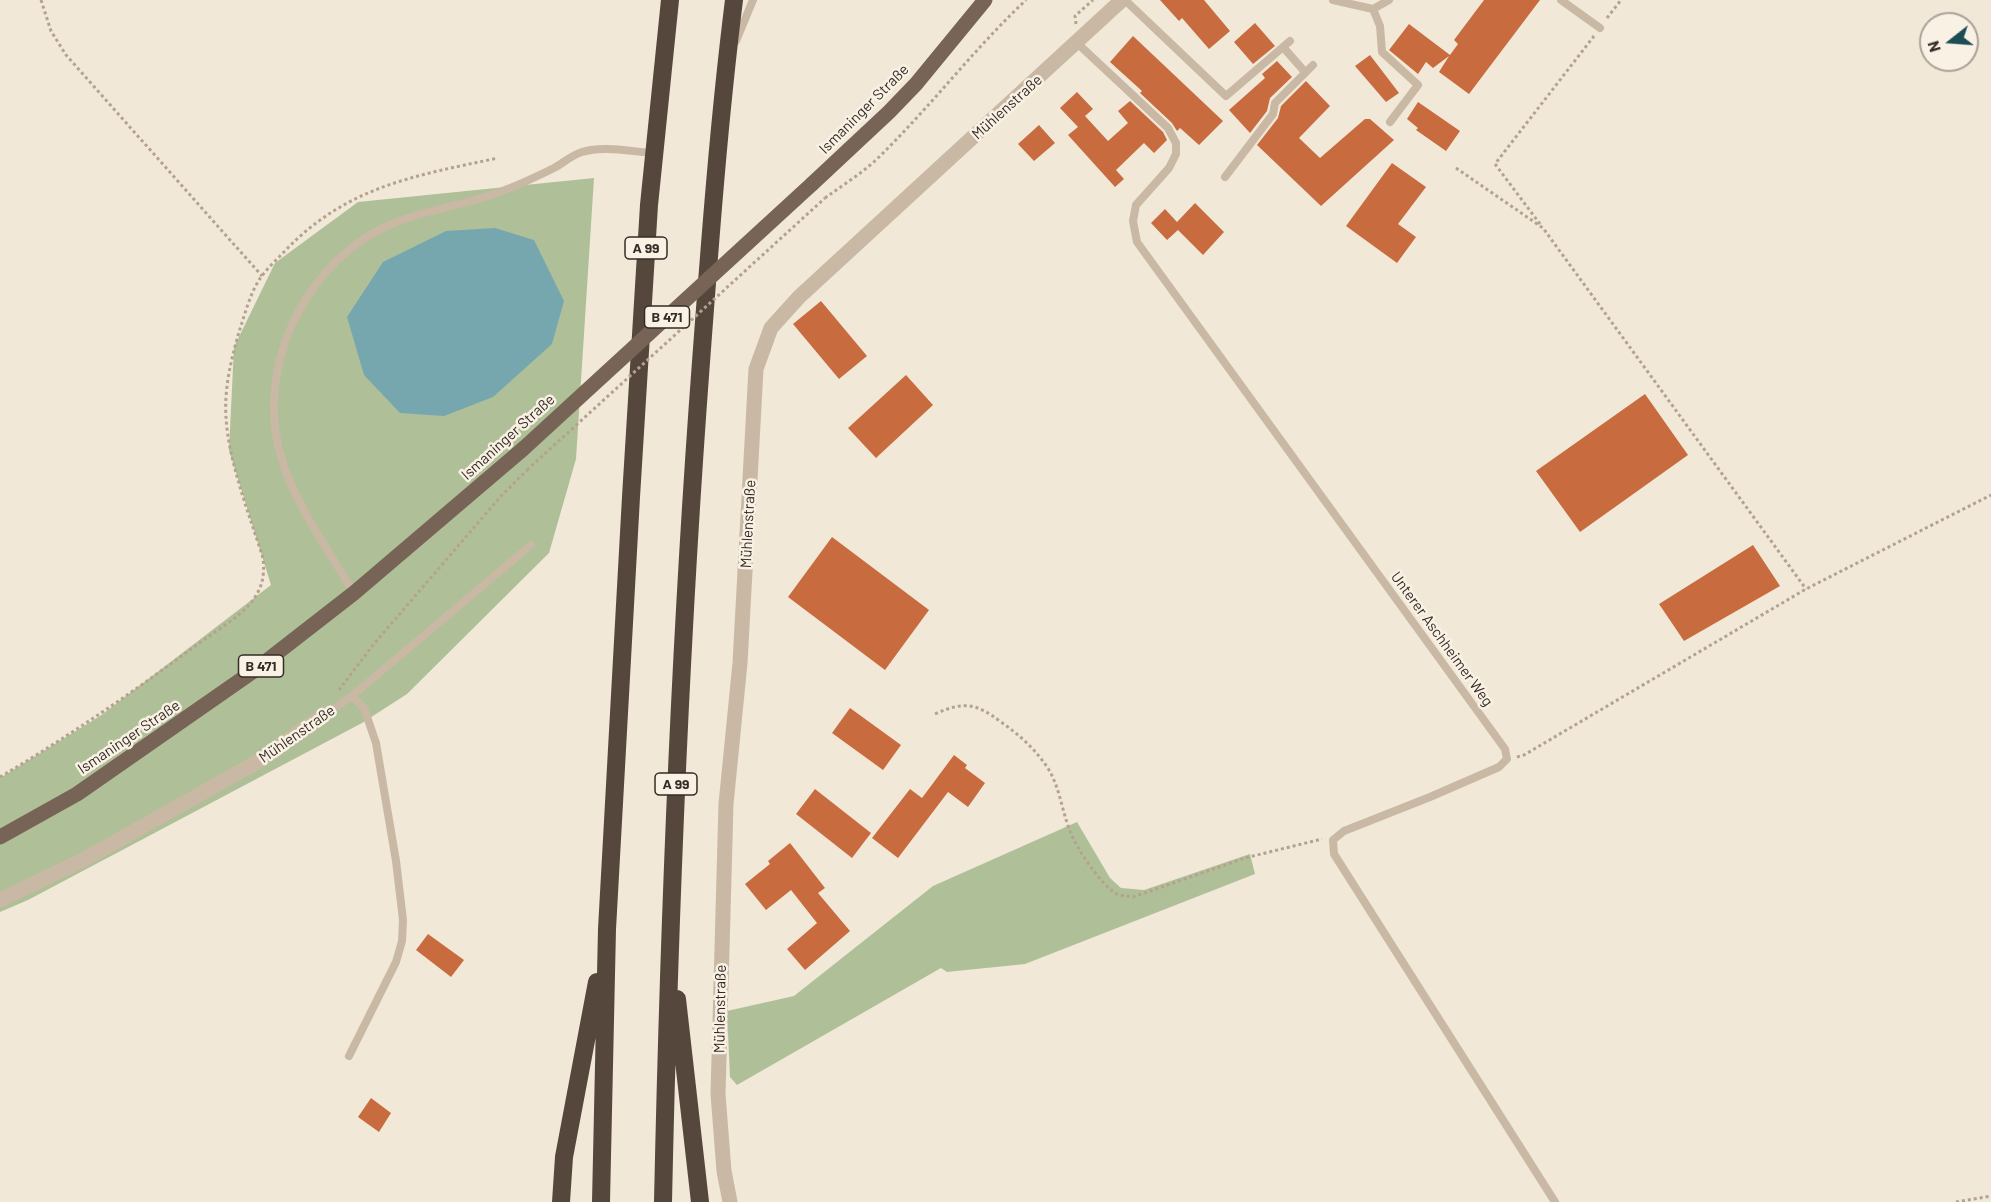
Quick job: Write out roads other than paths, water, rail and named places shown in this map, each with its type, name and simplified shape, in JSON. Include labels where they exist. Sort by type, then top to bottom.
[{"type":"highway","name":"A 99","points":[[601,1202],[607,929],[634,450],[646,252],[670,0]]},
{"type":"highway","name":"A 99","points":[[663,1202],[669,935],[688,535],[711,225],[734,0]]},
{"type":"highway","points":[[561,1202],[564,1157],[607,929]]},
{"type":"highway","points":[[669,935],[700,1202]]},
{"type":"main road","name":"Ismaninger Straße","points":[[0,837],[77,794],[165,735],[255,670],[354,593],[523,449],[812,184],[896,105],[940,56],[985,0]]},
{"type":"street","name":"Mühlenstraße","points":[[730,1202],[724,1171],[718,1094],[726,804],[740,663],[756,369],[771,328],[799,297],[1123,0]]},
{"type":"street","name":"Mühlenstraße","points":[[0,900],[85,859],[257,762],[324,715]]},
{"type":"lane","points":[[726,63],[753,0]]},
{"type":"lane","points":[[1123,0],[1226,96],[1290,41]]},
{"type":"lane","points":[[1333,0],[1373,9],[1389,0]]},
{"type":"lane","points":[[1561,0],[1600,28]]},
{"type":"lane","points":[[1373,9],[1380,26],[1382,52],[1418,85],[1390,122]]},
{"type":"lane","name":"Unterer Aschheimer Weg","points":[[1077,43],[1168,128],[1176,143],[1176,154],[1169,168],[1136,205],[1133,221],[1137,242],[1505,749],[1507,759],[1499,768],[1344,831],[1333,840],[1334,854],[1555,1202]]},
{"type":"lane","points":[[1283,47],[1305,72]]},
{"type":"lane","points":[[1224,177],[1273,114],[1275,103],[1313,64]]},
{"type":"lane","points":[[354,593],[297,496],[280,455],[274,424],[272,398],[280,353],[294,319],[307,297],[346,251],[377,231],[427,212],[488,196],[554,168],[582,152],[600,150],[654,153]]},
{"type":"lane","points":[[352,696],[531,545]]},
{"type":"lane","name":"Mühlenstraße","points":[[324,715],[352,696],[364,708],[376,743],[396,861],[403,920],[402,941],[396,962],[349,1056]]},
{"type":"water","points":[[495,228],[534,240],[564,301],[552,344],[493,397],[444,416],[400,413],[364,375],[347,317],[383,262],[446,231]]}]
